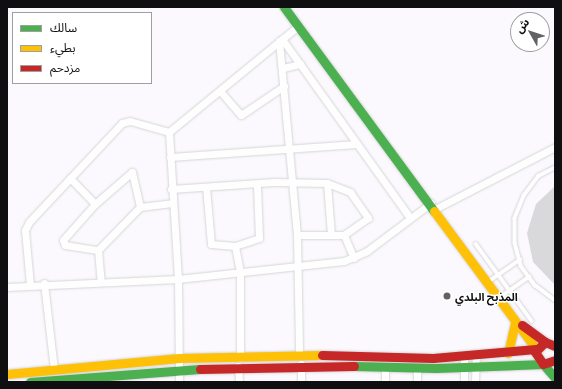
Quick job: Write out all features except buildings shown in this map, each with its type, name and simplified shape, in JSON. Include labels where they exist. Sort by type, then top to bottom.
[{"type":"street","points":[[284,7],[433,206],[515,323],[536,349],[537,360],[543,364],[555,378]]},
{"type":"street","points":[[169,132],[298,26]]},
{"type":"street","points":[[281,40],[301,64],[410,218]]},
{"type":"street","points":[[281,40],[299,267],[299,355]]},
{"type":"street","points":[[283,68],[301,64]]},
{"type":"street","points":[[220,91],[241,115],[284,86]]},
{"type":"street","points":[[30,285],[26,226],[124,121],[169,132]]},
{"type":"street","points":[[169,132],[171,189],[178,279],[179,382]]},
{"type":"street","points":[[170,157],[357,144]]},
{"type":"street","points":[[7,287],[44,284],[178,279],[299,267],[354,258],[410,218],[555,147]]},
{"type":"street","points":[[98,250],[62,242],[95,204],[132,172],[140,207]]},
{"type":"street","points":[[70,178],[95,204]]},
{"type":"street","points":[[171,189],[293,182],[327,183],[350,192],[368,218],[344,235],[297,235]]},
{"type":"street","points":[[327,183],[332,235]]},
{"type":"street","points":[[206,187],[211,244],[235,246],[259,238],[257,185]]},
{"type":"street","points":[[101,282],[98,250],[140,207],[172,203]]},
{"type":"street","points":[[344,235],[354,258]]},
{"type":"street","points":[[235,246],[240,272],[239,382]]},
{"type":"street","points":[[44,284],[54,368]]},
{"type":"street","points":[[508,311],[551,343]]},
{"type":"street","points":[[508,353],[515,323]]},
{"type":"street","points":[[30,382],[178,369],[299,355],[464,357],[536,349],[551,343]]},
{"type":"street","points":[[475,382],[476,356]]},
{"type":"street","points":[[464,357],[464,382]]},
{"type":"street","points":[[7,374],[54,368],[179,358],[239,362],[417,368],[464,368],[543,364],[555,360]]},
{"type":"street","points":[[300,382],[301,364]]},
{"type":"street","points":[[385,366],[385,382]]},
{"type":"street","points":[[417,368],[417,382]]},
{"type":"lane","points":[[555,168],[539,176],[524,196],[515,218],[514,243],[520,260],[529,277],[555,300]]},
{"type":"lane","points":[[476,244],[532,321]]},
{"type":"lane","points":[[487,282],[520,260]]},
{"type":"lane","points":[[498,298],[529,277]]},
{"type":"traffic: fast","points":[[284,7],[434,211]]},
{"type":"traffic: fast","points":[[354,366],[436,368],[543,364],[555,378]]},
{"type":"traffic: fast","points":[[30,382],[200,369]]},
{"type":"traffic: slow","points":[[434,211],[536,349]]},
{"type":"traffic: slow","points":[[508,353],[515,323]]},
{"type":"traffic: slow","points":[[7,374],[179,358],[322,355]]},
{"type":"traffic: jam","points":[[522,325],[545,342]]},
{"type":"traffic: jam","points":[[555,346],[545,342],[535,352],[543,364],[555,360]]},
{"type":"traffic: jam","points":[[322,355],[433,358],[536,349]]},
{"type":"traffic: jam","points":[[200,369],[354,366]]},
{"type":"place","name":"المذبح البلدي","points":[[447,296]]}]
